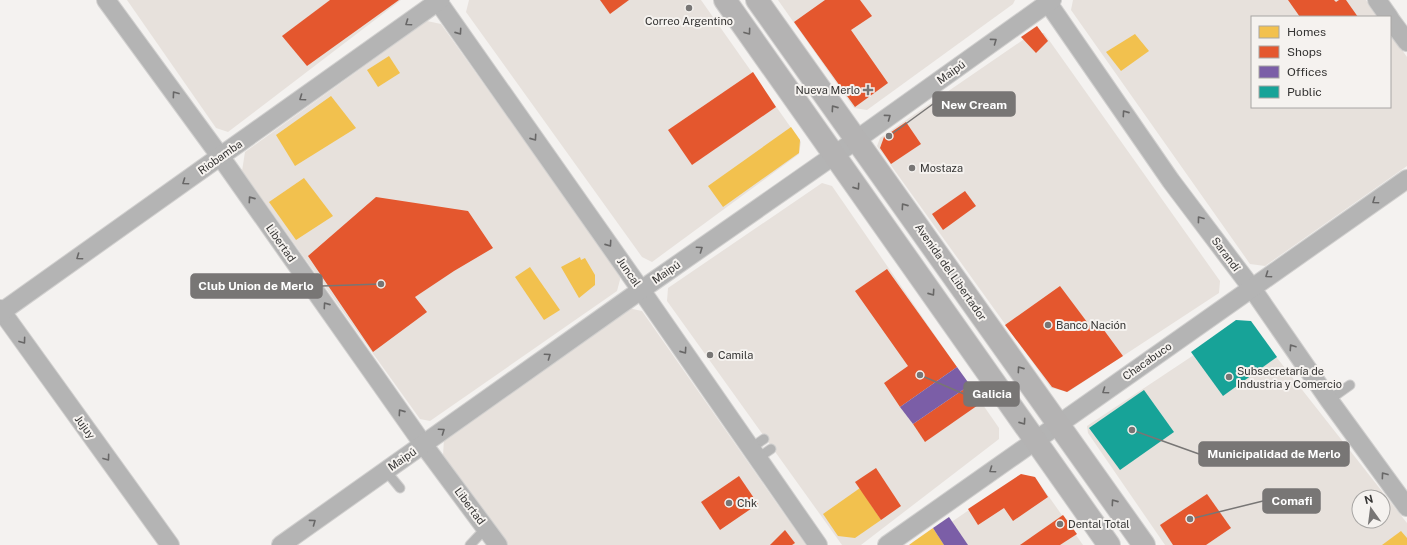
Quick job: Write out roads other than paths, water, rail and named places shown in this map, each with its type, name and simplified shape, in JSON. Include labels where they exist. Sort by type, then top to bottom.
[{"type":"main road","points":[[725,0],[1109,545]]},
{"type":"main road","name":"Avenida del Libertador","points":[[757,0],[1144,545]]},
{"type":"street","name":"Libertad","points":[[106,0],[220,156],[423,444],[498,545]]},
{"type":"street","name":"Riobamba","points":[[1,311],[438,0]]},
{"type":"street","name":"Juncal","points":[[438,0],[642,290],[761,448],[818,545]]},
{"type":"street","points":[[1377,0],[1388,16]]},
{"type":"street","name":"Maipú","points":[[281,545],[834,156],[1048,1]]},
{"type":"street","name":"Sarandí","points":[[1048,1],[1171,181],[1251,287],[1329,400],[1407,507]]},
{"type":"street","points":[[1391,21],[1407,42]]},
{"type":"street","name":"Chacabuco","points":[[887,545],[1251,287],[1407,179]]},
{"type":"street","name":"Jujuy","points":[[1,311],[170,545]]},
{"type":"lane","points":[[1329,400],[1350,385]]},
{"type":"lane","points":[[386,471],[400,488]]},
{"type":"lane","points":[[470,545],[486,528]]},
{"type":"place","name":"Correo Argentino","points":[[689,8]]},
{"type":"place","name":"Nueva Merlo","points":[[868,90]]},
{"type":"place","name":"New Cream","points":[[889,136]]},
{"type":"place","name":"Mostaza","points":[[912,168]]},
{"type":"place","name":"Club Union de Merlo","points":[[381,284]]},
{"type":"place","name":"Banco Nación","points":[[1048,325]]},
{"type":"place","name":"Camila","points":[[710,355]]},
{"type":"place","name":"Galicia","points":[[920,375]]},
{"type":"place","name":"Subsecretaría de Industria y Comercio","points":[[1229,377]]},
{"type":"place","name":"Municipalidad de Merlo","points":[[1132,430]]},
{"type":"place","name":"Chk","points":[[729,503]]},
{"type":"place","name":"Comafi","points":[[1190,519]]},
{"type":"place","name":"Dental Total","points":[[1060,524]]}]
